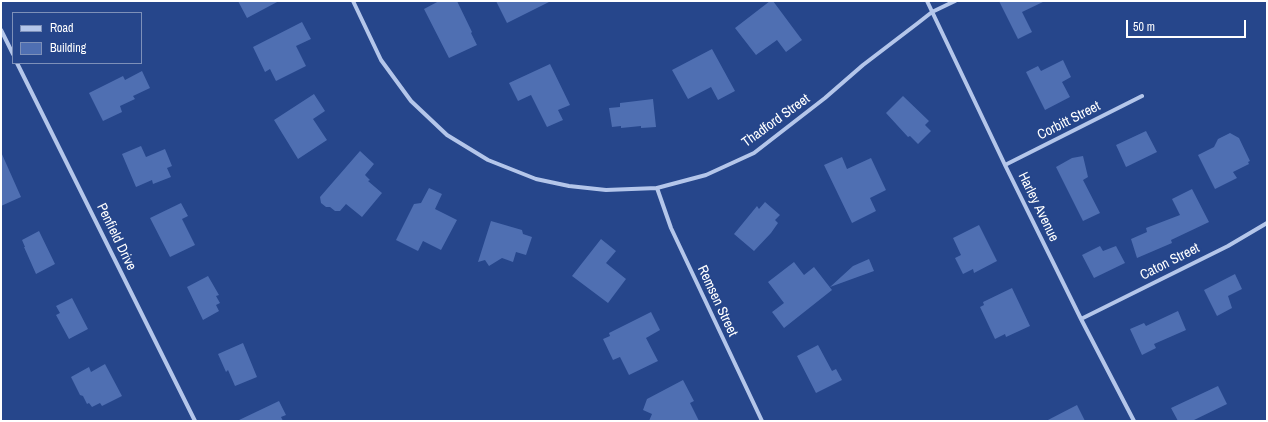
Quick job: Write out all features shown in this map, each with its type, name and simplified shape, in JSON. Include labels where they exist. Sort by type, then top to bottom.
[{"type":"street","name":"Thadford Street","points":[[353,1],[381,60],[411,101],[447,135],[488,160],[536,179],[569,186],[606,190],[657,188],[706,175],[754,153],[825,98],[863,65],[932,12],[955,1]]},
{"type":"street","name":"Harley Avenue","points":[[927,1],[1005,165],[1081,319],[1134,421]]},
{"type":"street","points":[[1,30],[12,52]]},
{"type":"street","name":"Penfield Drive","points":[[17,64],[195,421]]},
{"type":"street","name":"Corbitt Street","points":[[1005,165],[1142,96]]},
{"type":"street","name":"Remsen Street","points":[[657,188],[671,228],[762,421]]},
{"type":"street","name":"Caton Street","points":[[1081,319],[1228,246],[1267,223]]},
{"type":"building","points":[[238,1],[279,1],[247,18]]},
{"type":"building","points":[[439,1],[457,1],[477,45],[449,58],[424,9]]},
{"type":"building","points":[[496,1],[551,1],[507,23]]},
{"type":"building","points":[[770,1],[773,1],[802,40],[786,52],[777,40],[756,55],[735,28]]},
{"type":"building","points":[[999,1],[1045,1],[1022,12],[1032,32],[1018,39]]},
{"type":"building","points":[[302,22],[311,39],[296,46],[306,66],[276,81],[270,69],[265,72],[253,47]]},
{"type":"building","points":[[712,49],[735,91],[718,100],[711,87],[688,99],[672,70]]},
{"type":"building","points":[[1063,60],[1071,77],[1062,82],[1070,97],[1045,110],[1026,72],[1038,66],[1041,71]]},
{"type":"building","points":[[550,64],[570,105],[558,110],[563,120],[547,127],[531,95],[518,101],[509,83]]},
{"type":"building","points":[[142,71],[150,88],[133,96],[135,99],[120,106],[122,112],[103,121],[89,93],[123,76],[125,80]]},
{"type":"building","points":[[314,94],[325,111],[313,119],[327,140],[298,159],[274,120]]},
{"type":"building","points":[[903,96],[929,121],[925,125],[931,131],[918,144],[910,136],[908,137],[886,113]]},
{"type":"building","points":[[653,99],[656,127],[612,127],[609,108],[620,107],[620,103]]},
{"type":"building","points":[[1146,131],[1157,152],[1126,167],[1116,145]]},
{"type":"building","points":[[1230,133],[1239,138],[1250,161],[1248,162],[1249,164],[1233,172],[1237,178],[1215,189],[1198,155],[1214,147],[1218,139]]},
{"type":"building","points":[[141,146],[146,157],[165,149],[172,166],[167,168],[171,177],[153,184],[152,180],[136,187],[122,154]]},
{"type":"building","points":[[360,151],[374,164],[365,175],[370,180],[368,181],[382,193],[362,217],[346,204],[340,211],[335,211],[330,207],[326,207],[321,203],[320,197]]},
{"type":"building","points":[[1,152],[21,197],[1,206]]},
{"type":"building","points":[[1083,156],[1088,177],[1083,180],[1100,213],[1083,221],[1056,167],[1072,158]]},
{"type":"building","points":[[842,157],[847,169],[871,158],[886,190],[870,198],[876,211],[852,223],[824,165]]},
{"type":"building","points":[[429,188],[442,194],[435,209],[457,220],[441,250],[423,241],[418,251],[396,240],[414,204],[421,203]]},
{"type":"building","points":[[1192,189],[1209,222],[1171,240],[1172,243],[1137,258],[1131,239],[1147,232],[1146,228],[1180,215],[1172,199]]},
{"type":"building","points":[[765,202],[780,215],[775,220],[778,223],[771,233],[754,251],[734,234],[757,206],[759,209]]},
{"type":"building","points":[[181,203],[188,216],[182,219],[195,245],[170,257],[150,218]]},
{"type":"building","points":[[491,221],[522,230],[523,234],[532,237],[526,255],[516,252],[513,262],[502,258],[489,266],[485,260],[478,262]]},
{"type":"building","points":[[979,225],[997,261],[974,273],[973,269],[963,274],[955,258],[961,255],[953,238]]},
{"type":"building","points":[[39,231],[55,264],[36,274],[22,240]]},
{"type":"building","points":[[601,239],[616,251],[606,263],[626,279],[608,303],[572,276]]},
{"type":"building","points":[[1100,246],[1103,251],[1116,246],[1125,263],[1094,278],[1082,255]]},
{"type":"building","points":[[869,259],[874,271],[830,287],[853,266]]},
{"type":"building","points":[[794,262],[804,275],[814,267],[832,290],[784,328],[772,312],[784,303],[768,282]]},
{"type":"building","points":[[1235,274],[1242,289],[1228,296],[1232,308],[1217,316],[1204,290]]},
{"type":"building","points":[[208,276],[219,295],[216,296],[220,303],[216,305],[219,311],[203,320],[187,287]]},
{"type":"building","points":[[1012,288],[1030,326],[1006,337],[1005,334],[995,339],[980,307],[984,305],[983,302]]},
{"type":"building","points":[[72,298],[88,329],[69,339],[56,315],[60,313],[56,306]]},
{"type":"building","points":[[1178,311],[1186,330],[1154,344],[1156,348],[1142,355],[1130,329],[1144,323],[1146,326]]},
{"type":"building","points":[[651,312],[660,330],[646,338],[658,361],[629,375],[620,357],[613,360],[603,339],[610,336],[609,333]]},
{"type":"building","points":[[243,343],[257,377],[235,386],[228,370],[226,372],[218,354]]},
{"type":"building","points":[[818,345],[832,371],[836,369],[842,380],[816,393],[797,356]]},
{"type":"building","points":[[105,364],[122,396],[102,406],[100,403],[92,407],[89,403],[87,404],[83,396],[80,395],[71,377],[89,367],[91,372]]},
{"type":"building","points":[[683,380],[694,401],[690,403],[699,421],[649,421],[652,414],[643,410],[647,399]]},
{"type":"building","points":[[1218,386],[1227,404],[1192,421],[1178,421],[1171,408]]},
{"type":"building","points":[[279,401],[286,415],[281,417],[283,421],[237,421]]},
{"type":"building","points":[[1077,405],[1085,421],[1046,421]]}]
